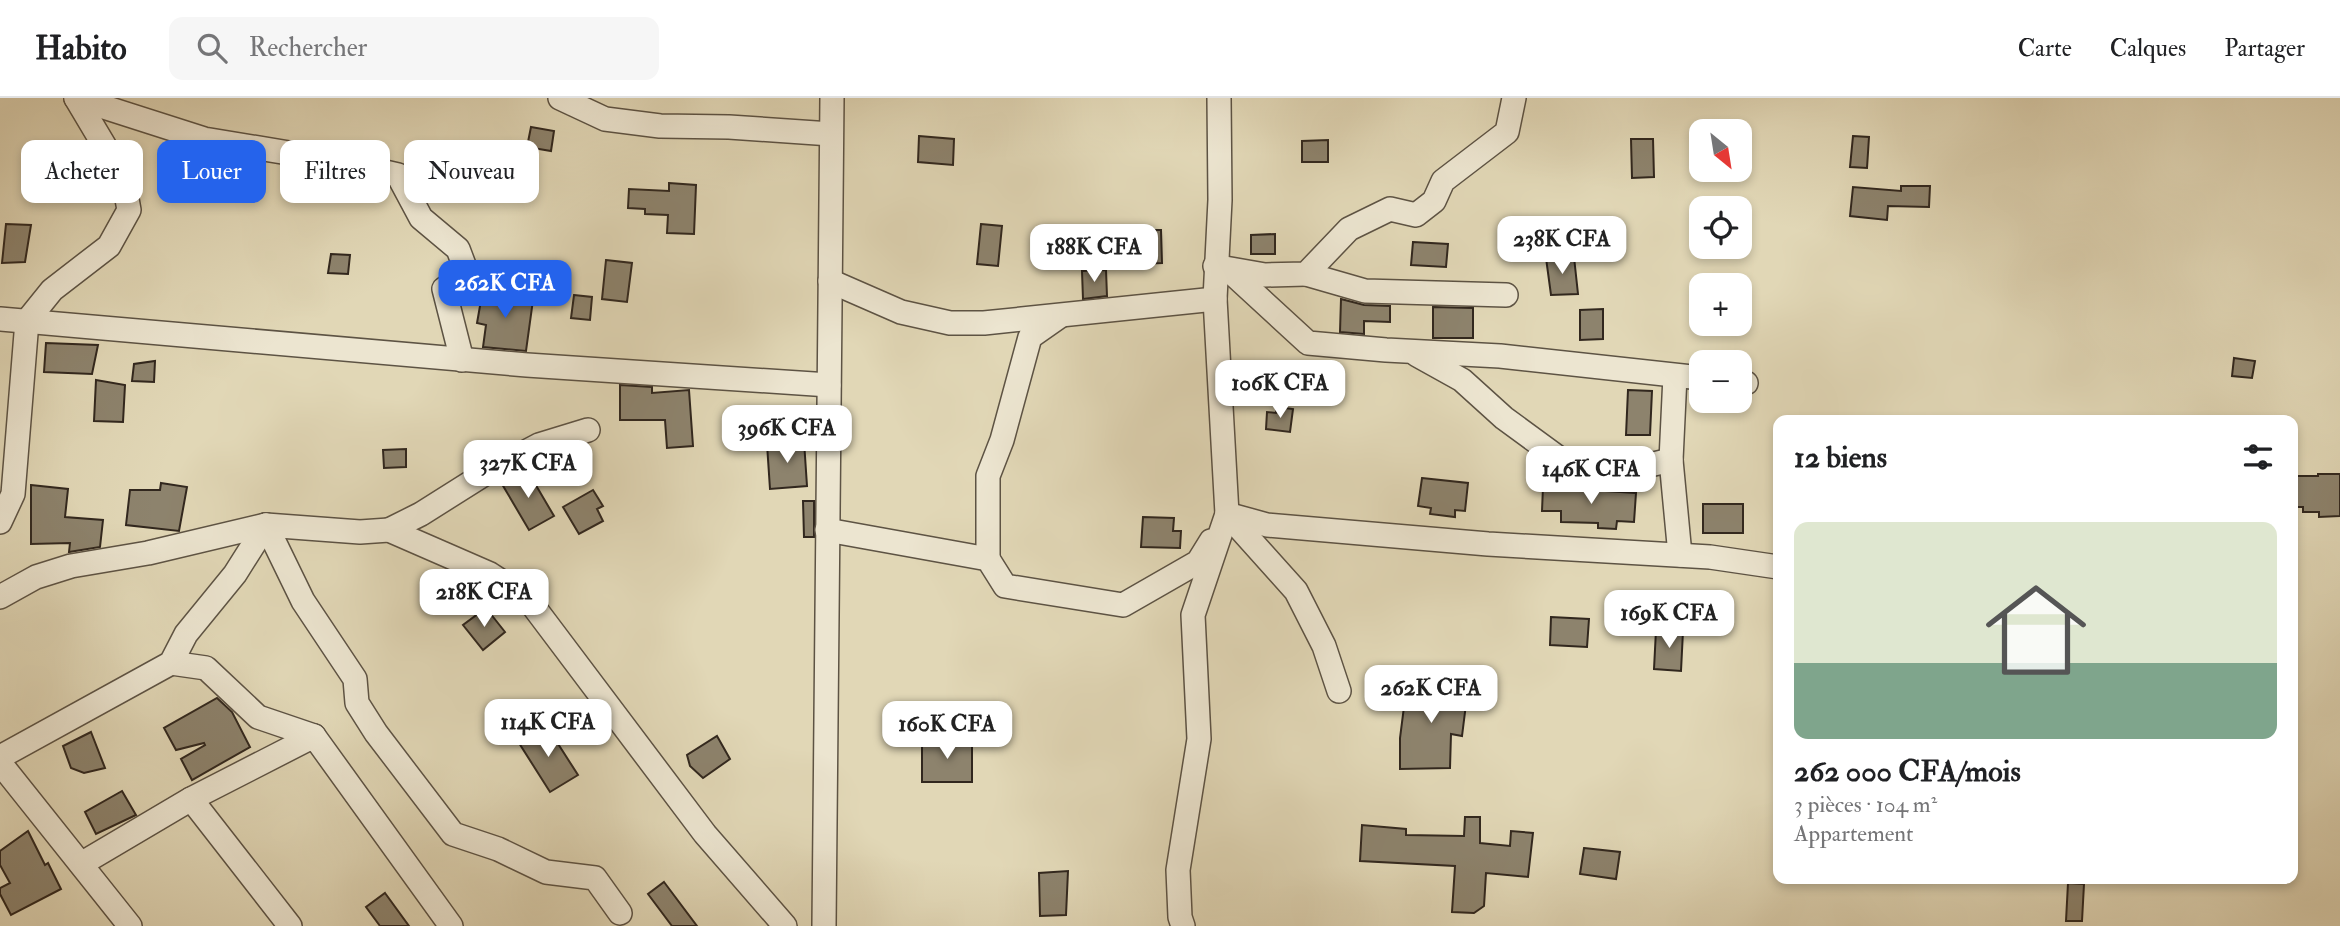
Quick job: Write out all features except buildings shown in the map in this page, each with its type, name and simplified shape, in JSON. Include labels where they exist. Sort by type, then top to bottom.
[{"type":"street","points":[[0,522],[13,494],[27,321],[52,290],[109,246],[129,210],[123,177],[76,98],[204,139],[337,161],[398,175],[421,218],[458,249],[467,273],[444,289],[462,360]]},
{"type":"street","points":[[560,98],[605,119],[660,126],[729,127],[831,134]]},
{"type":"street","points":[[824,926],[832,98]]},
{"type":"street","points":[[1183,926],[1178,870],[1199,739],[1192,615],[1227,514],[1215,299],[1220,200],[1219,98]]},
{"type":"street","points":[[1306,274],[1349,229],[1390,209],[1416,215],[1434,201],[1443,181],[1507,132],[1514,98]]},
{"type":"street","points":[[1216,266],[1265,275],[1306,274],[1365,290],[1506,295]]},
{"type":"street","points":[[1216,266],[1233,274],[1308,343],[1500,356],[1689,377]]},
{"type":"street","points":[[830,281],[901,312],[950,323],[984,323],[1215,299]]},
{"type":"street","points":[[1062,314],[1030,337],[1002,440],[988,476],[988,559],[1005,586],[1123,605],[1198,562],[1227,514]]},
{"type":"street","points":[[0,319],[462,360],[829,384]]},
{"type":"street","points":[[1411,352],[1462,380],[1504,418],[1560,459],[1602,476],[1671,460]]},
{"type":"street","points":[[1675,376],[1671,460],[1680,555]]},
{"type":"street","points":[[0,597],[36,578],[71,566],[162,550],[266,525],[359,531],[389,530],[539,445],[588,430]]},
{"type":"street","points":[[1227,514],[1267,525],[1488,544],[1710,557],[1773,566]]},
{"type":"street","points":[[1227,514],[1296,591],[1324,646],[1339,691]]},
{"type":"street","points":[[0,757],[171,663],[186,634],[235,574],[266,525]]},
{"type":"street","points":[[266,525],[303,601],[355,679],[357,703],[383,743],[453,834],[498,849],[546,872],[595,878],[620,914]]},
{"type":"street","points":[[389,530],[489,574],[528,599],[705,834],[785,926]]},
{"type":"street","points":[[827,530],[988,559]]},
{"type":"street","points":[[171,663],[206,668],[258,717],[314,736],[451,926]]},
{"type":"street","points":[[81,864],[191,799],[314,736]]},
{"type":"street","points":[[0,763],[130,926]]},
{"type":"street","points":[[191,799],[290,926]]}]
